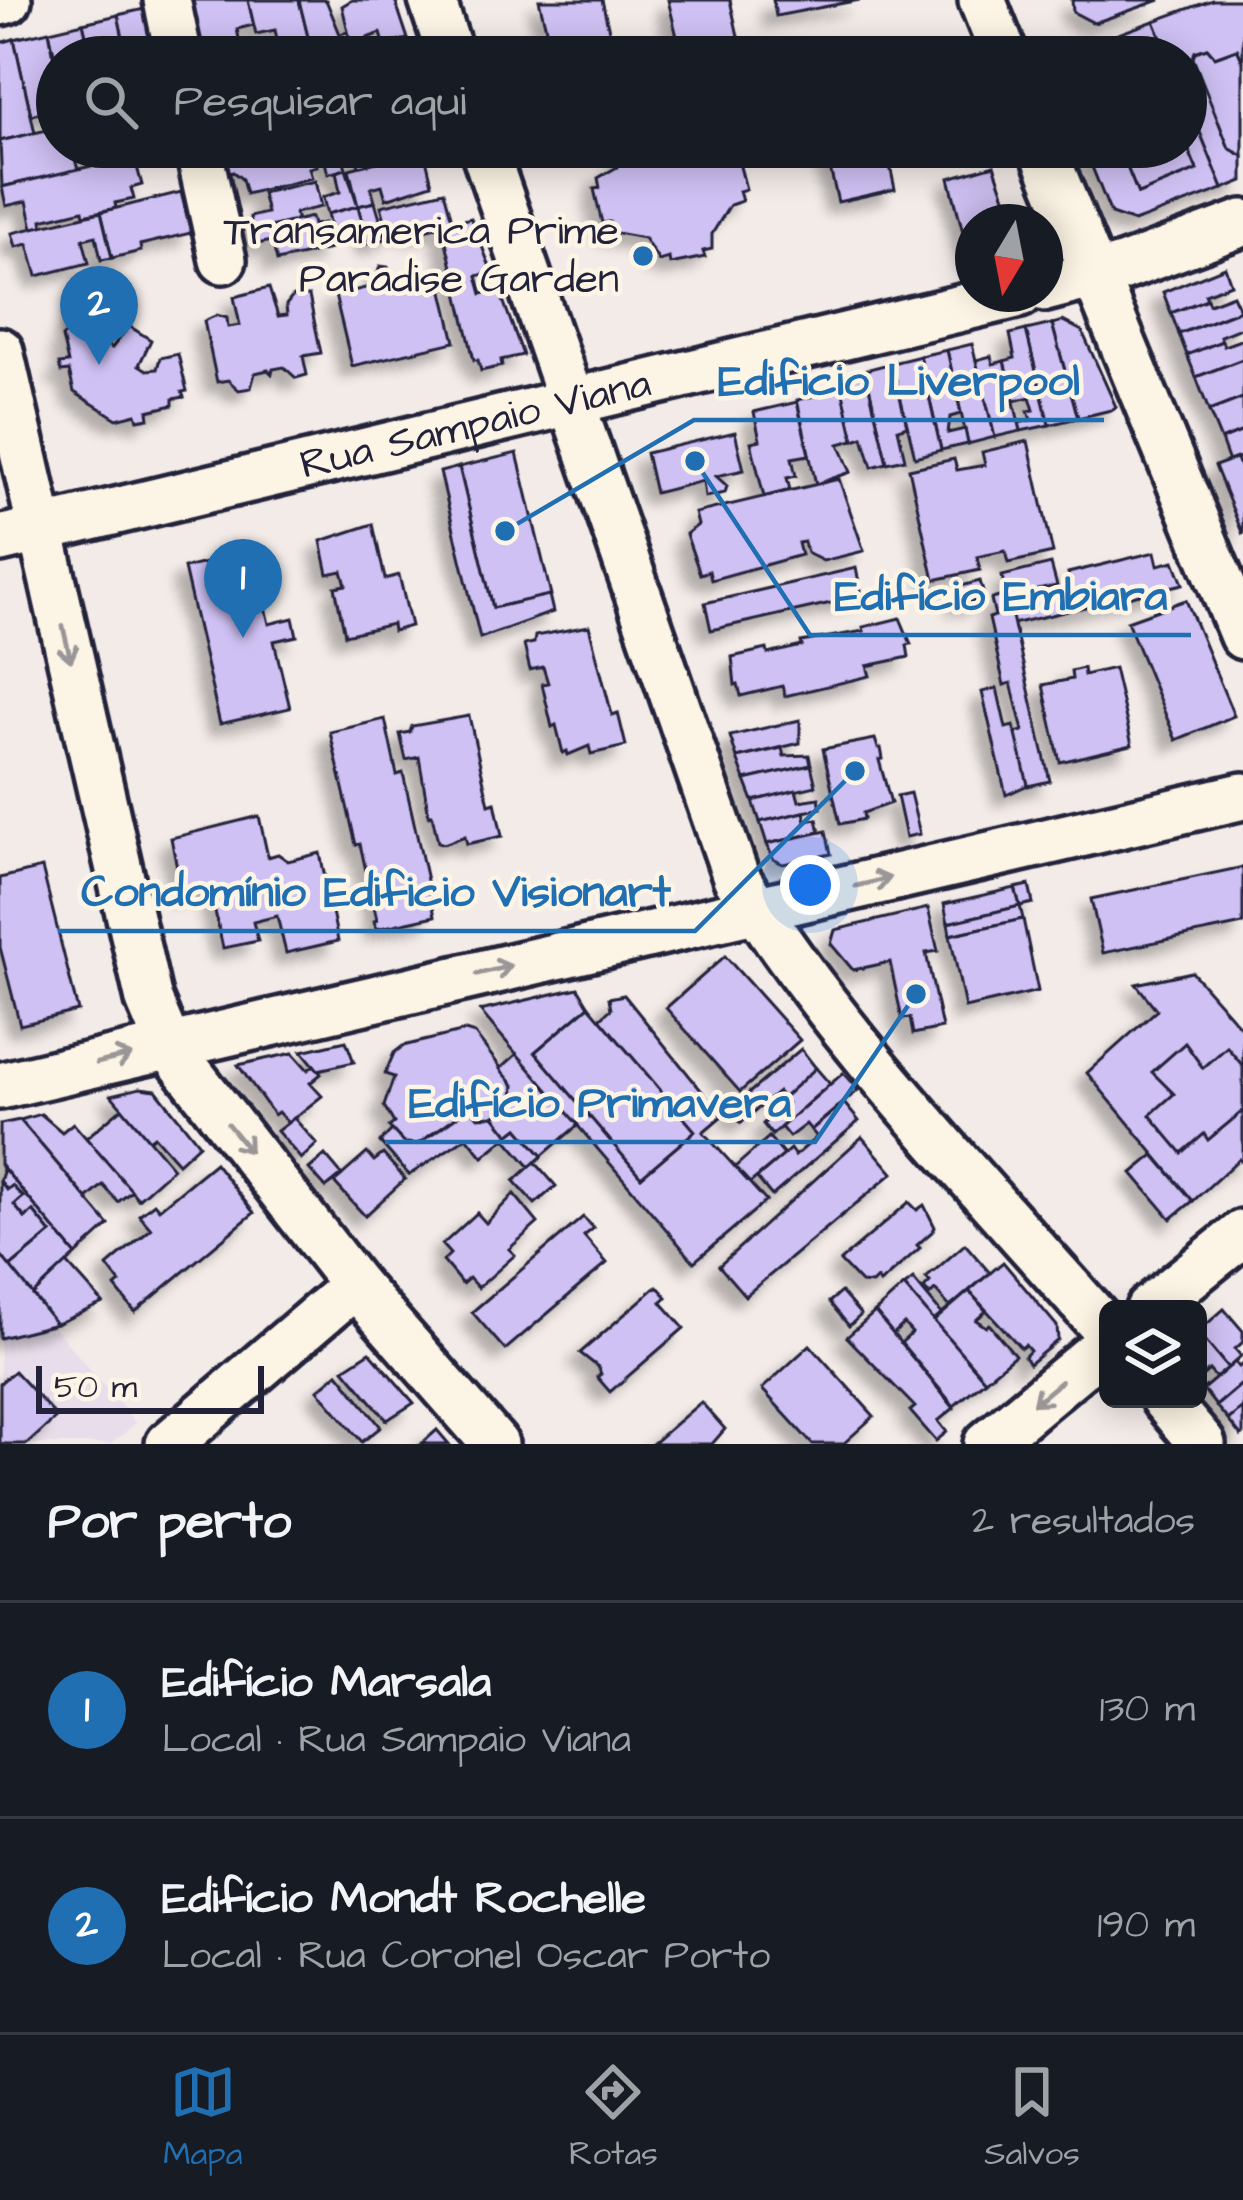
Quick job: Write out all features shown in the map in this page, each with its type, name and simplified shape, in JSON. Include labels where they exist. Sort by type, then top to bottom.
[{"type":"street","points":[[167,0],[175,36]]},
{"type":"street","points":[[432,0],[445,36]]},
{"type":"street","points":[[982,0],[997,36]]},
{"type":"street","points":[[203,168],[223,260]]},
{"type":"street","points":[[490,168],[736,877],[884,1077],[1099,1322]]},
{"type":"street","points":[[1051,168],[1243,636]]},
{"type":"street","points":[[1063,283],[1243,223]]},
{"type":"street","name":"Rua Sampaio Viana","points":[[20,534],[955,310]]},
{"type":"street","points":[[0,351],[20,534],[149,1000],[168,1046],[355,1285],[495,1444]]},
{"type":"street","points":[[0,1086],[1243,796]]},
{"type":"street","points":[[1160,1300],[1243,1233]]},
{"type":"street","points":[[169,1444],[355,1285]]},
{"type":"street","points":[[987,1444],[1099,1351]]},
{"type":"street","points":[[1172,1408],[1202,1444]]},
{"type":"shaded area","points":[[52,1325],[136,1423],[111,1444],[0,1444],[0,1339]]},
{"type":"building","points":[[192,0],[248,0],[254,25],[237,29],[238,36],[199,36]]},
{"type":"building","points":[[248,0],[299,0],[308,36],[276,36],[275,30],[256,34]]},
{"type":"building","points":[[299,0],[326,0],[340,34],[348,32],[349,36],[308,36]]},
{"type":"building","points":[[352,0],[395,0],[407,36],[349,36],[342,6]]},
{"type":"building","points":[[539,0],[602,0],[610,36],[548,36]]},
{"type":"building","points":[[668,0],[730,0],[738,36],[677,36]]},
{"type":"building","points":[[773,0],[860,0],[776,16]]},
{"type":"building","points":[[1072,0],[1160,0],[1094,23],[1073,12]]},
{"type":"building","points":[[1212,0],[1241,0],[1243,62],[1237,49],[1215,57],[1207,48],[1207,36],[1160,36],[1154,21]]},
{"type":"building","points":[[153,7],[159,36],[122,36],[118,15]]},
{"type":"building","points":[[118,15],[122,36],[86,36],[83,23]]},
{"type":"building","points":[[1154,21],[1160,36],[1113,36]]},
{"type":"building","points":[[83,23],[86,36],[50,36],[49,31]]},
{"type":"building","points":[[49,31],[50,36],[36,36],[36,114],[31,115],[14,39]]},
{"type":"building","points":[[14,39],[35,133],[0,141],[0,43]]},
{"type":"building","points":[[1207,48],[1215,57],[1237,49],[1243,62],[1243,156],[1229,148],[1207,93]]},
{"type":"building","points":[[1207,93],[1229,148],[1243,156],[1243,181],[1223,189],[1207,150]]},
{"type":"building","points":[[36,132],[36,168],[78,170],[2,187],[0,141]]},
{"type":"building","points":[[1207,150],[1223,189],[1134,222],[1111,214],[1092,168],[1127,168],[1138,194],[1207,168]]},
{"type":"building","points":[[83,168],[137,168],[142,185],[131,188],[134,199],[115,203],[116,208],[84,215],[83,210],[42,220],[43,226],[33,228],[27,201],[6,206],[2,187]]},
{"type":"building","points":[[226,168],[309,168],[312,178],[246,194],[242,179],[233,172],[227,174]]},
{"type":"building","points":[[428,168],[432,184],[386,199],[382,185],[371,188],[375,202],[358,206],[349,169]]},
{"type":"building","points":[[615,168],[740,168],[746,189],[739,191],[742,201],[730,205],[712,234],[712,249],[703,251],[705,257],[670,264],[669,258],[659,261],[644,238],[611,232],[609,222],[602,223],[594,189],[600,188],[598,178]]},
{"type":"building","points":[[830,168],[890,168],[895,189],[838,202]]},
{"type":"building","points":[[995,168],[1008,204],[956,204],[949,178]]},
{"type":"building","points":[[1127,168],[1196,168],[1197,170],[1138,194]]},
{"type":"building","points":[[346,169],[358,206],[327,214],[323,197],[340,192],[336,172]]},
{"type":"building","points":[[315,181],[321,207],[295,213],[297,221],[253,231],[250,217],[267,213],[262,193]]},
{"type":"building","points":[[444,191],[453,223],[412,233],[410,223],[389,234],[381,206]]},
{"type":"building","points":[[181,192],[191,233],[140,245],[141,251],[112,258],[101,212]]},
{"type":"building","points":[[375,202],[386,239],[367,244],[358,206]]},
{"type":"building","points":[[358,206],[362,222],[331,229],[327,214]]},
{"type":"building","points":[[101,212],[112,258],[101,260],[96,236],[83,239],[89,263],[37,276],[28,244],[16,247],[12,233]]},
{"type":"building","points":[[311,217],[313,225],[324,223],[330,249],[277,261],[272,241],[257,244],[253,231]]},
{"type":"building","points":[[471,218],[492,272],[477,276],[482,294],[499,289],[523,355],[481,371],[474,360],[442,225]]},
{"type":"building","points":[[380,266],[388,267],[398,280],[438,270],[455,342],[352,366],[335,295],[374,286]]},
{"type":"building","points":[[1225,267],[1231,284],[1171,313],[1163,292]]},
{"type":"building","points":[[269,288],[278,316],[287,315],[286,305],[293,296],[309,296],[321,353],[303,356],[307,375],[296,378],[284,367],[273,369],[272,374],[268,370],[255,373],[251,388],[239,390],[228,380],[217,382],[204,321],[217,315],[227,318],[228,327],[240,325],[234,297]]},
{"type":"building","points":[[1233,295],[1240,310],[1179,334],[1171,313]]},
{"type":"building","points":[[106,309],[110,327],[102,334],[104,343],[112,348],[129,326],[151,340],[139,365],[147,370],[157,369],[160,358],[178,354],[187,391],[182,392],[184,397],[138,420],[136,414],[117,419],[74,392],[69,371],[61,372],[59,364],[68,363],[62,337],[67,333],[65,323],[70,323],[68,317]]},
{"type":"building","points":[[1243,309],[1243,327],[1187,355],[1179,334]]},
{"type":"building","points":[[1063,321],[1082,331],[1116,407],[1111,410],[1078,418],[1052,324]]},
{"type":"building","points":[[1052,324],[1078,418],[1049,425],[1026,330]]},
{"type":"building","points":[[1026,330],[1049,425],[1021,431],[1019,423],[1031,420],[1028,411],[1034,410],[1030,397],[1014,401],[1004,361],[1015,358],[1010,334]]},
{"type":"building","points":[[1243,339],[1243,359],[1196,377],[1187,355],[1222,341],[1224,346]]},
{"type":"building","points":[[972,344],[995,437],[968,444],[947,350]]},
{"type":"building","points":[[947,350],[961,414],[950,417],[948,433],[965,429],[968,444],[941,450],[920,356]]},
{"type":"building","points":[[920,356],[941,450],[915,457],[892,363]]},
{"type":"building","points":[[991,356],[993,364],[1004,361],[1021,431],[995,437],[976,360]]},
{"type":"building","points":[[1243,359],[1243,398],[1209,411],[1196,377]]},
{"type":"building","points":[[892,363],[907,426],[898,429],[905,459],[887,463],[865,370]]},
{"type":"building","points":[[865,370],[887,463],[872,467],[863,437],[854,440],[842,390],[853,388],[850,374]]},
{"type":"building","points":[[842,389],[854,440],[839,444],[851,472],[816,484],[797,400]]},
{"type":"building","points":[[1243,398],[1243,431],[1221,440],[1209,411]]},
{"type":"building","points":[[797,402],[809,455],[792,458],[796,476],[787,478],[790,490],[764,497],[751,442],[760,440],[754,412]]},
{"type":"building","points":[[1243,431],[1243,456],[1229,462],[1221,440]]},
{"type":"building","points":[[735,432],[744,470],[716,476],[727,486],[725,493],[705,497],[703,481],[655,493],[646,453]]},
{"type":"building","points":[[1028,441],[1053,553],[1008,563],[1005,551],[977,557],[980,570],[934,580],[909,469],[954,459],[957,470],[985,465],[982,452]]},
{"type":"building","points":[[517,453],[551,595],[493,608],[459,467]]},
{"type":"building","points":[[1237,458],[1243,476],[1243,535],[1215,466]]},
{"type":"building","points":[[459,467],[493,608],[549,595],[553,612],[480,638],[440,472]]},
{"type":"building","points":[[839,479],[864,551],[823,561],[807,553],[804,542],[798,543],[801,555],[711,580],[709,571],[700,574],[686,534],[698,525],[695,513]]},
{"type":"building","points":[[373,524],[385,579],[399,575],[411,626],[393,631],[392,624],[345,635],[335,587],[346,585],[342,571],[328,574],[321,541]]},
{"type":"building","points":[[252,552],[269,624],[293,618],[297,636],[274,641],[290,708],[220,724],[184,568]]},
{"type":"building","points":[[1155,552],[1158,565],[1174,561],[1183,584],[1013,624],[1002,576],[1051,564],[1057,586],[1033,591],[1034,599],[1071,590],[1068,573]]},
{"type":"building","points":[[856,568],[862,596],[711,630],[705,603]]},
{"type":"building","points":[[980,581],[985,599],[961,604],[957,587]]},
{"type":"building","points":[[1007,595],[1050,781],[1028,786],[1015,733],[1023,731],[1011,683],[1004,685],[989,618],[995,616],[991,599]]},
{"type":"building","points":[[1186,600],[1234,716],[1176,740],[1127,621]]},
{"type":"building","points":[[900,618],[911,644],[907,645],[909,657],[867,666],[870,676],[785,696],[782,686],[741,696],[735,685],[732,657],[767,649],[768,654]]},
{"type":"building","points":[[589,626],[612,715],[618,713],[626,746],[591,754],[589,746],[568,755],[563,753],[556,725],[552,727],[543,667],[530,670],[524,645],[534,643],[535,636]]},
{"type":"building","points":[[1083,668],[1084,675],[1114,668],[1132,745],[1060,762],[1043,685],[1072,679],[1071,671]]},
{"type":"building","points":[[997,688],[1006,728],[1014,726],[1028,785],[1006,795],[982,692]]},
{"type":"building","points":[[469,716],[489,804],[495,802],[502,836],[467,844],[465,836],[444,844],[438,842],[429,816],[419,757],[406,760],[400,734],[410,732],[412,726]]},
{"type":"building","points":[[385,719],[397,775],[403,773],[435,916],[376,929],[360,844],[356,845],[330,732]]},
{"type":"building","points":[[800,720],[800,743],[737,758],[730,736]]},
{"type":"building","points":[[875,739],[881,748],[883,759],[879,760],[891,803],[863,813],[864,819],[840,824],[823,749]]},
{"type":"building","points":[[782,748],[784,756],[809,755],[811,765],[745,780],[737,758]]},
{"type":"building","points":[[811,765],[816,786],[753,801],[745,780]]},
{"type":"building","points":[[796,790],[799,801],[819,798],[821,808],[760,822],[753,801]]},
{"type":"building","points":[[910,793],[920,834],[906,837],[897,796]]},
{"type":"building","points":[[804,812],[806,821],[817,819],[820,832],[767,844],[760,822]]},
{"type":"building","points":[[259,816],[268,857],[278,854],[288,861],[320,853],[338,941],[286,953],[277,916],[253,922],[258,941],[223,948],[210,888],[182,893],[171,838]]},
{"type":"building","points":[[826,831],[831,854],[783,864],[773,859],[767,844]]},
{"type":"building","points":[[1243,867],[1243,924],[1103,953],[1091,899]]},
{"type":"building","points":[[42,868],[78,1011],[20,1025],[0,947],[0,878]]},
{"type":"building","points":[[1029,885],[1033,903],[1020,906],[1015,888]]},
{"type":"building","points":[[1015,888],[1020,906],[948,923],[944,904]]},
{"type":"building","points":[[1020,906],[1023,919],[950,935],[948,923]]},
{"type":"building","points":[[928,908],[938,951],[926,953],[942,1028],[913,1034],[910,1018],[902,1019],[890,962],[853,970],[831,944],[835,930]]},
{"type":"building","points":[[1023,919],[1038,991],[965,1008],[950,935]]},
{"type":"building","points":[[725,956],[800,1040],[740,1092],[666,1008]]},
{"type":"building","points":[[1192,972],[1243,1030],[1243,1163],[1239,1159],[1193,1201],[1087,1073],[1157,1010],[1136,984]]},
{"type":"building","points":[[578,988],[589,1006],[535,1052],[641,1177],[695,1131],[600,1019],[611,1009],[609,998],[624,995],[722,1116],[703,1132],[766,1201],[694,1262],[480,1011]]},
{"type":"building","points":[[589,1006],[695,1131],[641,1177],[535,1052]]},
{"type":"building","points":[[465,1031],[475,1034],[514,1085],[513,1101],[493,1117],[478,1117],[470,1107],[418,1144],[404,1143],[389,1127],[394,1123],[384,1106],[394,1077],[385,1074],[394,1053],[403,1046]]},
{"type":"building","points":[[346,1041],[354,1062],[318,1070],[302,1051]]},
{"type":"building","points":[[1185,1043],[1203,1068],[1227,1047],[1243,1066],[1243,1111],[1208,1140],[1204,1134],[1182,1153],[1150,1115],[1174,1094],[1152,1072]]},
{"type":"building","points":[[801,1049],[816,1068],[783,1098],[778,1092],[741,1123],[730,1109]]},
{"type":"building","points":[[293,1053],[308,1070],[314,1065],[321,1074],[310,1083],[322,1096],[288,1123],[278,1112],[274,1115],[238,1065]]},
{"type":"building","points":[[517,1054],[578,1125],[542,1156],[518,1128],[509,1135],[494,1116],[513,1101],[514,1085],[500,1069]]},
{"type":"building","points":[[816,1068],[830,1084],[772,1135],[763,1124]]},
{"type":"building","points":[[843,1073],[858,1090],[811,1130],[806,1124],[789,1137],[781,1127]]},
{"type":"building","points":[[140,1088],[156,1090],[199,1144],[178,1163],[154,1136],[149,1140],[111,1095]]},
{"type":"building","points":[[844,1103],[859,1121],[772,1196],[757,1178],[790,1149],[795,1156],[817,1137],[811,1130]]},
{"type":"building","points":[[470,1107],[478,1117],[494,1116],[509,1135],[483,1157],[467,1137],[409,1175],[380,1142],[392,1130],[404,1143],[418,1144]]},
{"type":"building","points":[[122,1108],[173,1168],[138,1199],[86,1138]]},
{"type":"building","points":[[41,1114],[62,1132],[73,1123],[132,1191],[118,1202],[103,1185],[87,1199],[20,1120]]},
{"type":"building","points":[[294,1118],[317,1144],[301,1159],[277,1131]]},
{"type":"building","points":[[20,1120],[109,1225],[76,1255],[0,1164],[0,1124]]},
{"type":"building","points":[[518,1128],[542,1156],[530,1167],[505,1138]]},
{"type":"building","points":[[769,1137],[784,1155],[750,1183],[735,1167]]},
{"type":"building","points":[[862,1137],[893,1173],[745,1296],[719,1266]]},
{"type":"building","points":[[367,1153],[374,1161],[383,1154],[405,1179],[365,1216],[334,1182]]},
{"type":"building","points":[[325,1155],[342,1175],[326,1188],[309,1169]]},
{"type":"building","points":[[1154,1155],[1193,1201],[1171,1219],[1132,1173]]},
{"type":"building","points":[[535,1162],[556,1186],[535,1204],[514,1181]]},
{"type":"building","points":[[215,1163],[254,1213],[135,1312],[115,1287],[120,1283],[107,1266],[151,1229],[139,1215],[154,1203],[159,1209]]},
{"type":"building","points":[[0,1164],[76,1255],[33,1295],[10,1267],[51,1233],[33,1211],[25,1218],[14,1205],[23,1197],[0,1181]]},
{"type":"building","points":[[0,1181],[23,1197],[14,1205],[25,1218],[33,1211],[51,1233],[10,1267],[0,1254]]},
{"type":"building","points":[[514,1194],[538,1223],[509,1249],[515,1255],[478,1288],[469,1278],[462,1284],[443,1261],[450,1254],[442,1245],[477,1213],[486,1223]]},
{"type":"building","points":[[909,1202],[917,1210],[924,1205],[933,1231],[880,1283],[877,1279],[872,1284],[861,1283],[840,1261]]},
{"type":"building","points":[[583,1217],[594,1228],[584,1236],[607,1263],[505,1350],[472,1312]]},
{"type":"building","points":[[965,1244],[990,1273],[950,1307],[935,1290],[930,1295],[924,1288],[930,1282],[926,1278]]},
{"type":"building","points":[[0,1254],[33,1295],[56,1324],[0,1338]]},
{"type":"building","points":[[1003,1262],[1057,1326],[1058,1340],[1029,1364],[1024,1357],[1030,1351],[1025,1345],[1021,1348],[969,1291]]},
{"type":"building","points":[[67,1263],[103,1303],[56,1324],[33,1295]]},
{"type":"building","points":[[913,1279],[942,1314],[934,1321],[904,1286]]},
{"type":"building","points":[[657,1286],[667,1297],[661,1302],[684,1328],[610,1392],[597,1377],[601,1374],[598,1367],[580,1353]]},
{"type":"building","points":[[904,1286],[985,1380],[954,1406],[901,1343],[912,1333],[904,1324],[893,1334],[875,1312]]},
{"type":"building","points":[[969,1291],[986,1311],[976,1320],[986,1327],[989,1324],[1015,1355],[985,1380],[934,1321]]},
{"type":"building","points":[[841,1292],[861,1315],[849,1326],[829,1302]]},
{"type":"building","points":[[1224,1309],[1243,1331],[1243,1342],[1235,1349],[1241,1356],[1228,1368],[1207,1343],[1207,1324]]},
{"type":"building","points":[[875,1312],[954,1408],[938,1421],[947,1432],[936,1441],[910,1411],[915,1407],[847,1337]]},
{"type":"building","points":[[1207,1343],[1228,1368],[1216,1378],[1209,1370]]},
{"type":"building","points":[[810,1345],[874,1416],[843,1444],[812,1444],[762,1389]]},
{"type":"building","points":[[370,1352],[414,1403],[387,1420],[344,1369]]},
{"type":"building","points":[[1235,1362],[1239,1367],[1243,1364],[1243,1383],[1216,1406],[1207,1386]]},
{"type":"building","points":[[14,1371],[57,1417],[27,1444],[0,1444],[0,1383]]},
{"type":"building","points":[[338,1373],[381,1427],[362,1442],[318,1390]]},
{"type":"building","points":[[1243,1383],[1243,1408],[1228,1420],[1216,1406]]},
{"type":"building","points":[[701,1402],[725,1429],[712,1444],[652,1444]]},
{"type":"building","points":[[1243,1408],[1243,1435],[1241,1436],[1228,1420]]},
{"type":"building","points":[[437,1430],[449,1444],[421,1444]]},
{"type":"place","name":"Transamerica Prime Paradise Garden","points":[[643,256]]},
{"type":"place","name":"Edifício Mondt Rochelle","points":[[99,365]]},
{"type":"place","name":"Edifício Embiara","points":[[695,461]]},
{"type":"place","name":"Edificio Liverpool","points":[[505,531]]},
{"type":"place","name":"Edifício Marsala","points":[[243,638]]},
{"type":"place","name":"Condomínio Edificio Visionart","points":[[855,771]]},
{"type":"place","name":"Edifício Primavera","points":[[916,994]]}]
